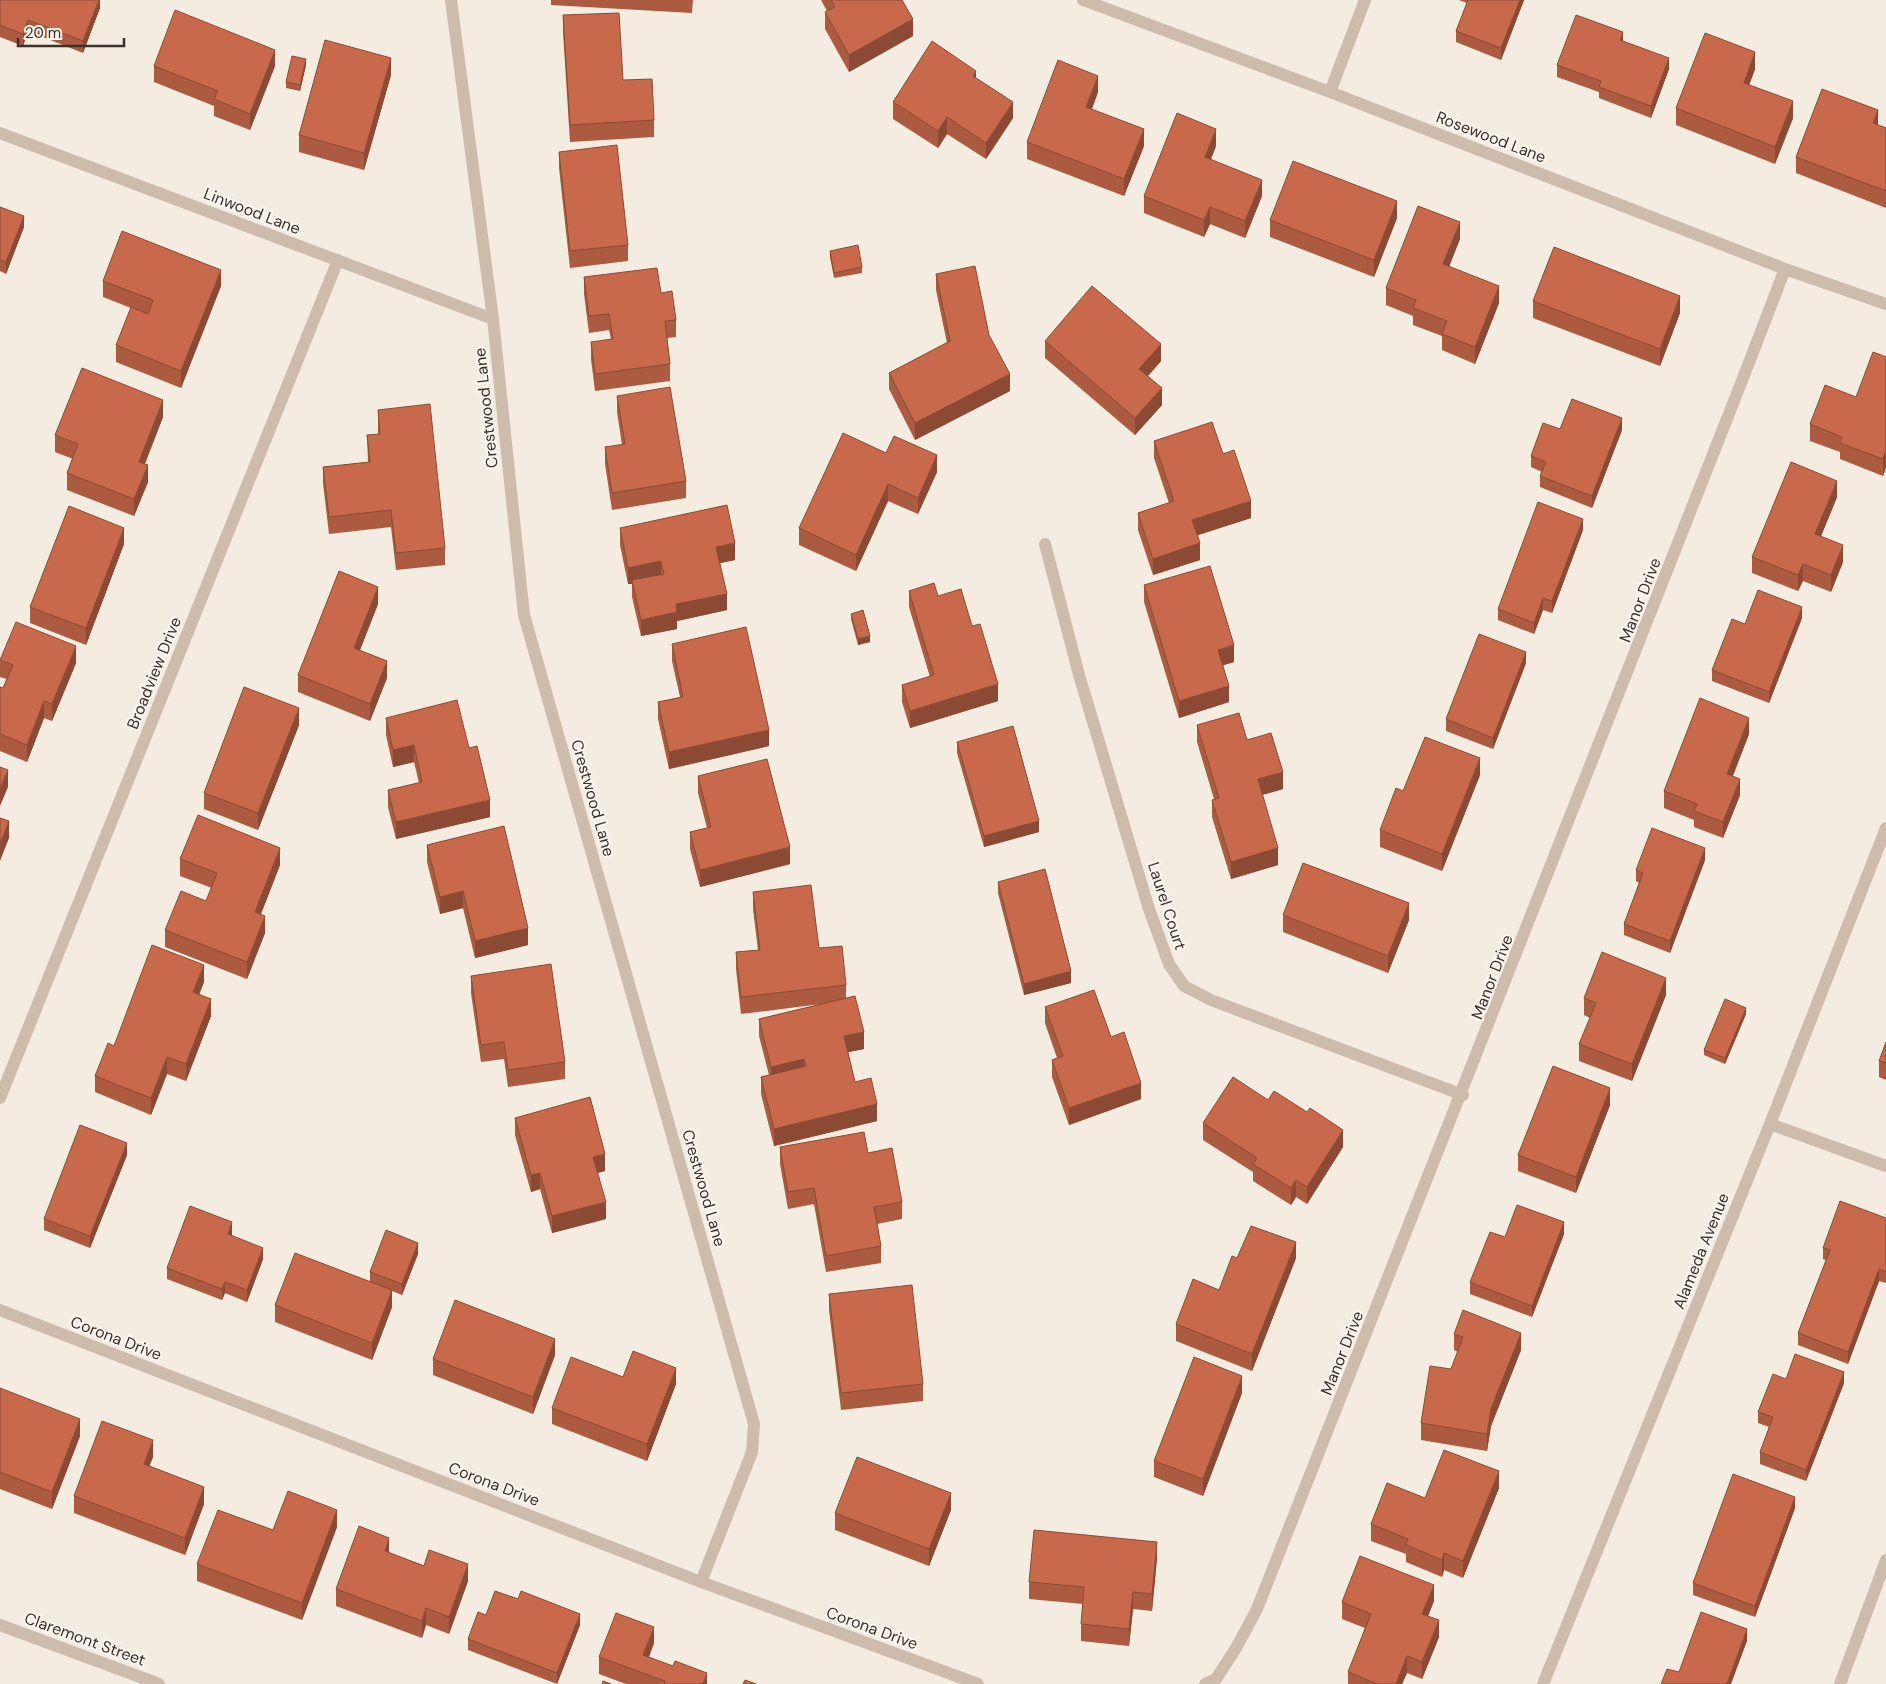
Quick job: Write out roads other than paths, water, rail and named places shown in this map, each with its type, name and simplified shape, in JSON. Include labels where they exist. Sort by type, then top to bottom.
[{"type":"street","name":"Crestwood Lane","points":[[451,0],[493,319],[524,615],[754,1424],[752,1452],[701,1582]]},
{"type":"street","name":"Rosewood Lane","points":[[1083,0],[1330,92],[1785,269],[1886,304]]},
{"type":"street","points":[[1330,92],[1365,0]]},
{"type":"street","name":"Linwood Lane","points":[[0,133],[493,319]]},
{"type":"street","name":"Broadview Drive","points":[[0,1098],[338,260]]},
{"type":"street","name":"Manor Drive","points":[[1206,1684],[1216,1679],[1236,1648],[1257,1609],[1463,1094],[1665,581],[1785,269]]},
{"type":"street","name":"Laurel Court","points":[[1045,544],[1079,675],[1149,909],[1169,964],[1184,986],[1211,1000],[1463,1094]]},
{"type":"street","name":"Alameda Avenue","points":[[1543,1684],[1770,1124],[1886,828]]},
{"type":"street","points":[[1770,1124],[1886,1166]]},
{"type":"street","name":"Corona Drive","points":[[0,1310],[701,1582],[978,1684]]},
{"type":"street","points":[[1840,1684],[1886,1560]]},
{"type":"street","name":"Claremont Street","points":[[0,1625],[158,1684]]}]
